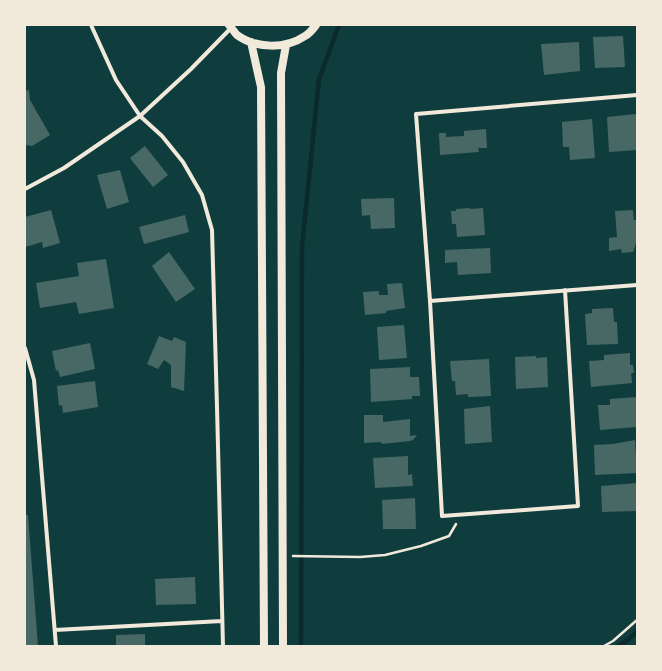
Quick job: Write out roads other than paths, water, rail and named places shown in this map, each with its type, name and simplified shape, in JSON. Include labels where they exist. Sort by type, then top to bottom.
[{"type":"main road","points":[[230,27],[237,34],[250,42],[271,46],[286,45],[306,36],[316,25]]},
{"type":"main road","points":[[250,42],[261,87],[264,646]]},
{"type":"main road","points":[[283,646],[281,73],[286,45]]},
{"type":"street","points":[[92,25],[116,80],[140,116],[162,136],[183,162],[202,195],[212,230],[223,646]]},
{"type":"street","points":[[25,189],[64,168],[140,116],[191,69],[230,27]]},
{"type":"street","points":[[566,290],[578,506],[442,516],[430,301],[416,114],[637,95]]},
{"type":"street","points":[[430,301],[637,285]]},
{"type":"street","points":[[25,348],[34,380],[56,646]]},
{"type":"street","points":[[55,630],[222,621]]},
{"type":"waterway","points":[[301,646],[302,247],[319,79],[339,25]]},
{"type":"waterway","points":[[618,646],[628,640],[637,631]]}]
